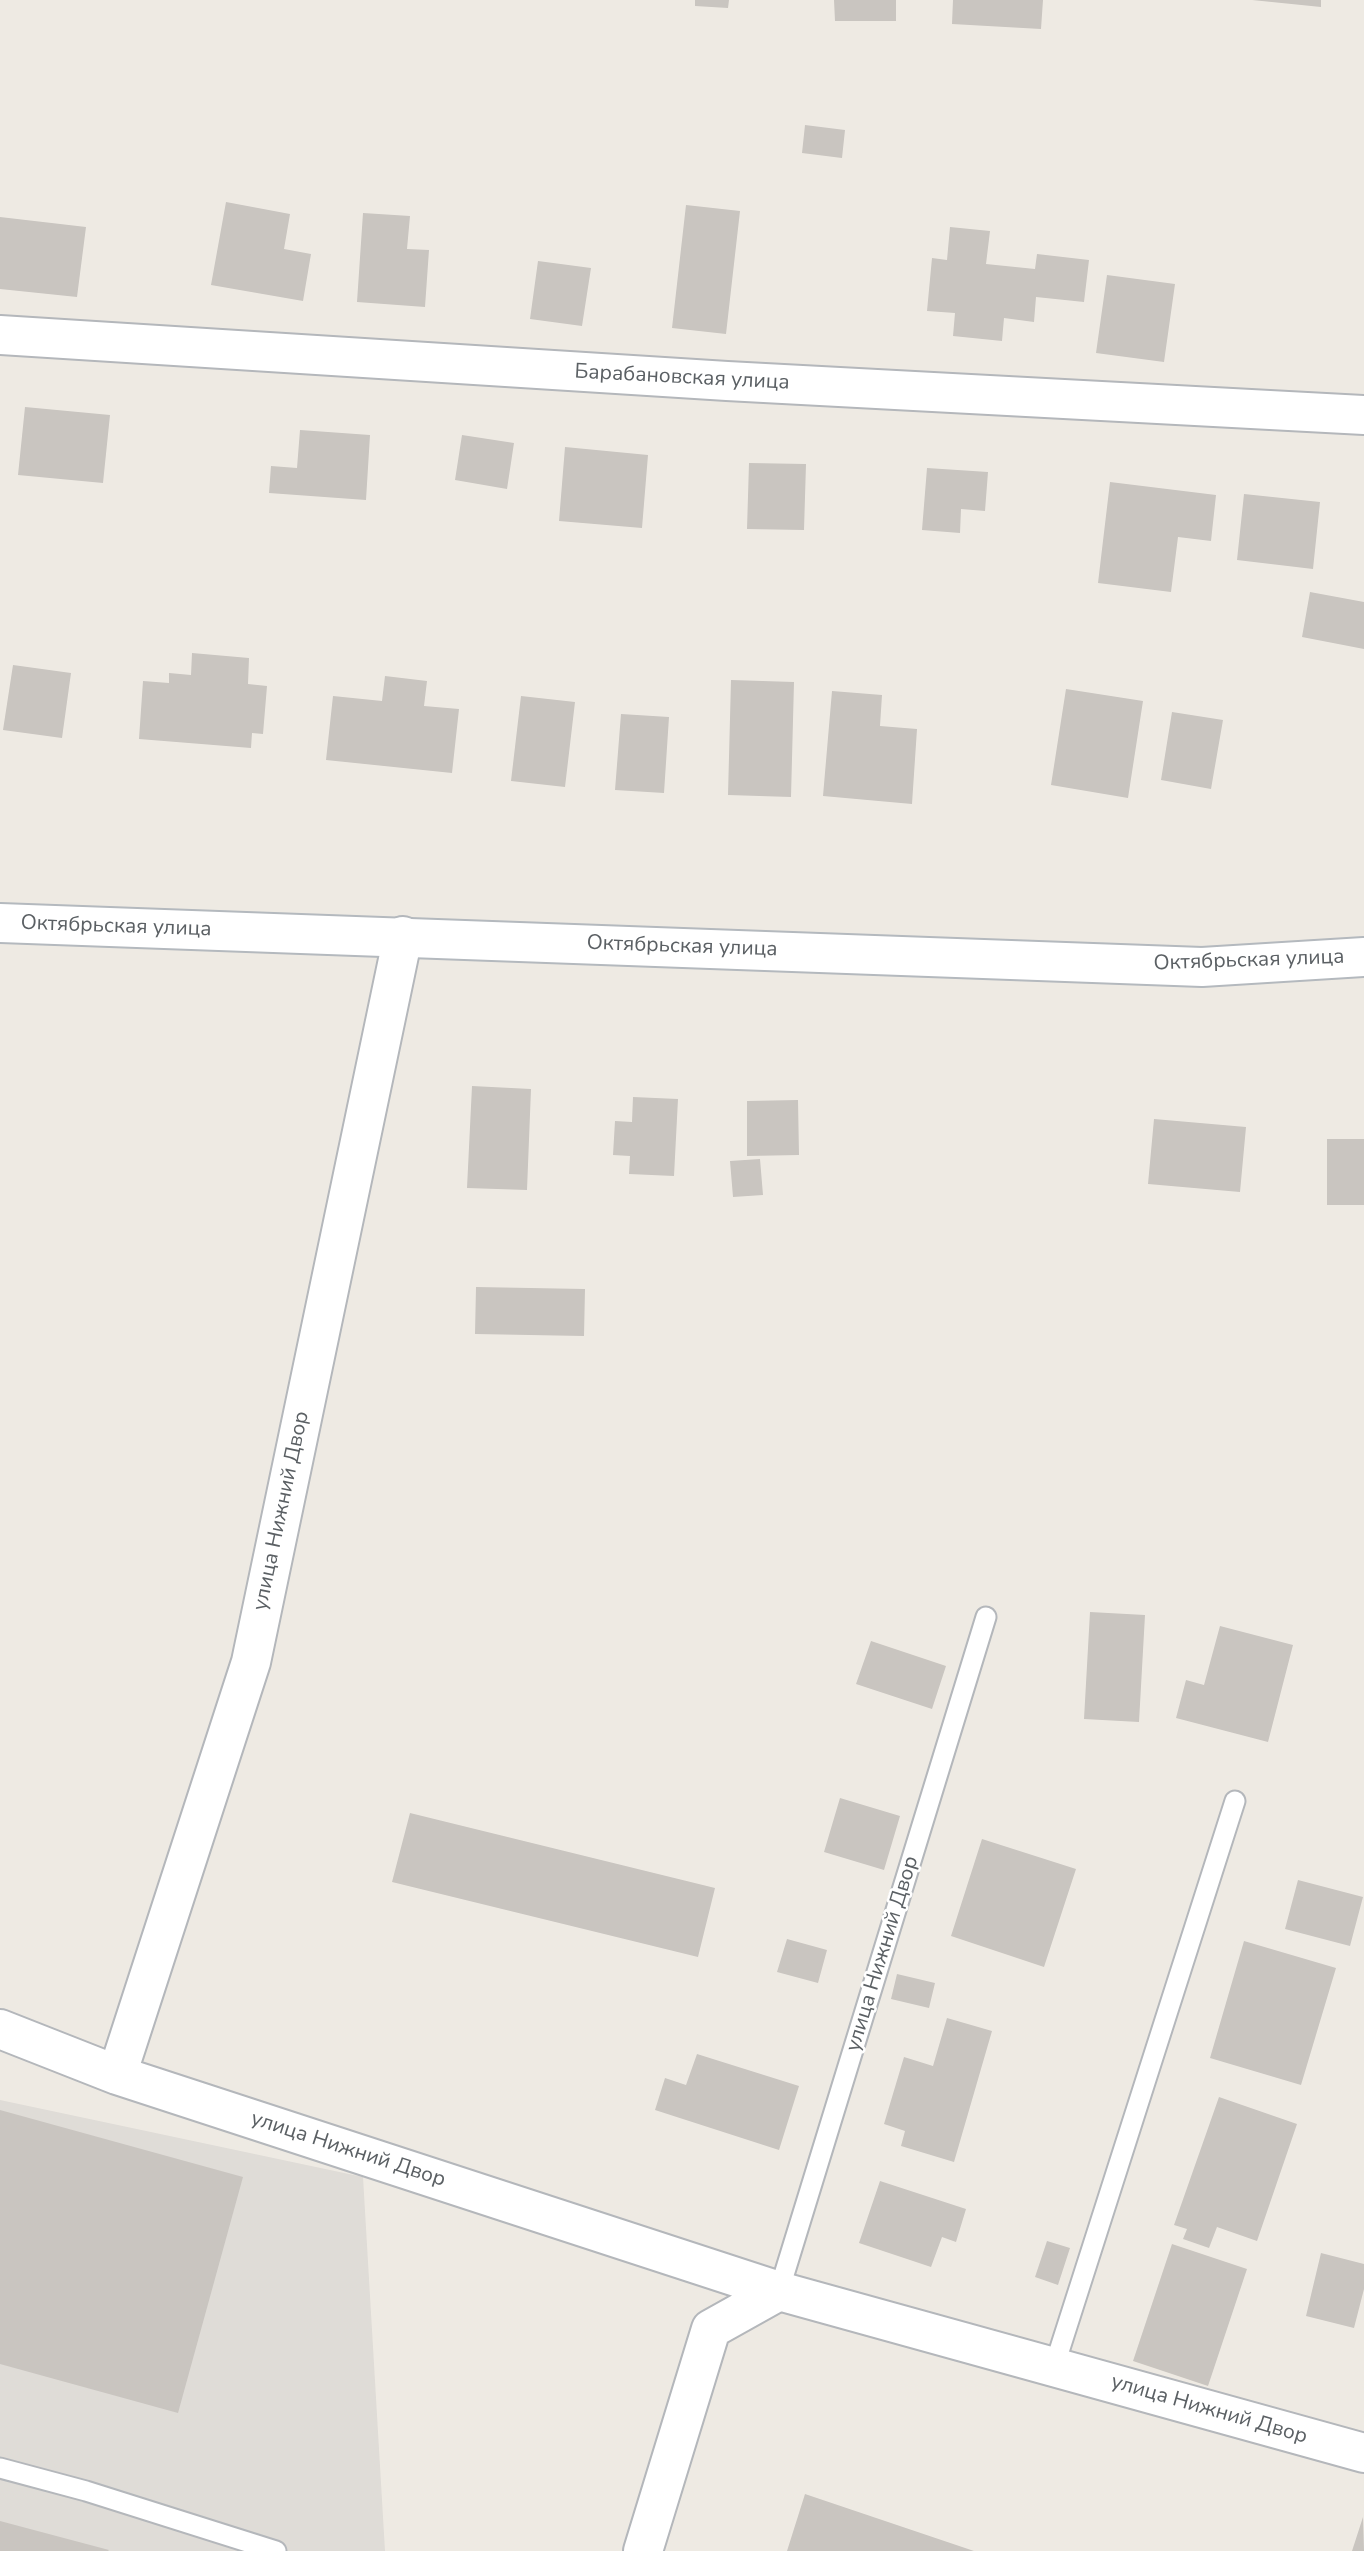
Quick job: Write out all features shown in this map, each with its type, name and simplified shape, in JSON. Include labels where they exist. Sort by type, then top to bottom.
[{"type":"street","name":"Барабановская улица","points":[[0,335],[741,382],[1364,415]]},
{"type":"street","name":"Октябрьская улица","points":[[0,923],[1202,967],[1364,957]]},
{"type":"street","name":"улица Нижний Двор","points":[[117,2075],[251,1662],[404,936]]},
{"type":"street","name":"улица Нижний Двор","points":[[0,2029],[117,2075],[779,2291],[1364,2453]]},
{"type":"street","points":[[643,2551],[711,2329],[779,2291]]},
{"type":"lane","name":"улица Нижний Двор","points":[[779,2291],[986,1617]]},
{"type":"lane","points":[[1054,2367],[1234,1801]]},
{"type":"lane","points":[[0,2468],[86,2491],[276,2551]]},
{"type":"shaded area","points":[[0,2100],[363,2177],[385,2551],[0,2551]]},
{"type":"building","points":[[695,0],[729,0],[728,8],[695,6]]},
{"type":"building","points":[[834,0],[896,0],[896,21],[835,21]]},
{"type":"building","points":[[953,0],[1043,0],[1041,29],[952,24]]},
{"type":"building","points":[[1252,0],[1321,0],[1321,7]]},
{"type":"building","points":[[805,125],[845,130],[842,158],[802,153]]},
{"type":"building","points":[[226,202],[290,214],[284,249],[311,254],[303,301],[211,285]]},
{"type":"building","points":[[686,205],[740,211],[726,334],[672,328]]},
{"type":"building","points":[[363,213],[410,216],[407,249],[429,250],[425,307],[357,302]]},
{"type":"building","points":[[0,217],[86,227],[77,297],[0,289]]},
{"type":"building","points":[[950,227],[990,231],[986,264],[1035,269],[1037,254],[1089,260],[1084,302],[1036,297],[1034,322],[1004,318],[1002,341],[953,336],[955,313],[927,311],[932,258],[947,260]]},
{"type":"building","points":[[538,261],[591,268],[582,326],[530,319]]},
{"type":"building","points":[[1107,275],[1175,284],[1164,362],[1096,353]]},
{"type":"building","points":[[25,407],[110,415],[103,483],[18,475]]},
{"type":"building","points":[[300,430],[370,435],[366,500],[269,493],[271,466],[297,468]]},
{"type":"building","points":[[462,435],[514,443],[507,489],[455,480]]},
{"type":"building","points":[[565,447],[648,455],[642,528],[559,521]]},
{"type":"building","points":[[749,463],[806,464],[804,530],[747,529]]},
{"type":"building","points":[[927,468],[988,472],[985,511],[961,509],[960,533],[922,530]]},
{"type":"building","points":[[1110,482],[1216,495],[1211,541],[1178,537],[1171,592],[1098,583]]},
{"type":"building","points":[[1244,494],[1320,502],[1313,569],[1237,560]]},
{"type":"building","points":[[1310,592],[1364,602],[1364,649],[1302,637]]},
{"type":"building","points":[[192,653],[249,658],[248,684],[267,686],[263,734],[252,733],[251,748],[139,739],[143,681],[169,683],[169,673],[191,675]]},
{"type":"building","points":[[13,665],[71,673],[62,738],[3,730]]},
{"type":"building","points":[[385,676],[427,681],[424,706],[459,709],[452,773],[326,760],[333,696],[382,701]]},
{"type":"building","points":[[731,680],[794,682],[791,797],[728,795]]},
{"type":"building","points":[[1066,689],[1143,701],[1128,798],[1051,785]]},
{"type":"building","points":[[832,691],[882,695],[880,726],[917,729],[912,804],[823,796]]},
{"type":"building","points":[[521,696],[575,702],[565,787],[511,781]]},
{"type":"building","points":[[1172,712],[1223,720],[1211,789],[1161,780]]},
{"type":"building","points":[[621,714],[669,717],[664,793],[615,790]]},
{"type":"building","points":[[472,1086],[531,1089],[527,1190],[467,1188]]},
{"type":"building","points":[[633,1097],[678,1099],[674,1176],[629,1174],[630,1156],[613,1155],[615,1121],[632,1122]]},
{"type":"building","points":[[798,1100],[799,1155],[747,1156],[747,1101]]},
{"type":"building","points":[[1154,1119],[1246,1127],[1240,1192],[1148,1184]]},
{"type":"building","points":[[1327,1139],[1364,1139],[1364,1205],[1327,1205]]},
{"type":"building","points":[[760,1159],[763,1195],[733,1197],[730,1161]]},
{"type":"building","points":[[476,1287],[585,1289],[584,1336],[475,1334]]},
{"type":"building","points":[[1090,1612],[1145,1615],[1139,1722],[1084,1719]]},
{"type":"building","points":[[1220,1626],[1293,1645],[1268,1742],[1176,1718],[1186,1680],[1204,1685]]},
{"type":"building","points":[[871,1641],[946,1666],[932,1709],[856,1684]]},
{"type":"building","points":[[840,1798],[900,1816],[884,1870],[824,1852]]},
{"type":"building","points":[[410,1813],[715,1888],[698,1957],[392,1882]]},
{"type":"building","points":[[982,1839],[1076,1869],[1044,1967],[951,1936]]},
{"type":"building","points":[[1298,1880],[1363,1897],[1350,1946],[1285,1929]]},
{"type":"building","points":[[787,1939],[827,1950],[818,1983],[777,1972]]},
{"type":"building","points":[[1244,1941],[1336,1968],[1301,2085],[1210,2058]]},
{"type":"building","points":[[897,1974],[935,1983],[929,2008],[891,1999]]},
{"type":"building","points":[[947,2018],[992,2031],[954,2162],[901,2146],[905,2131],[884,2124],[904,2057],[933,2066]]},
{"type":"building","points":[[697,2054],[799,2086],[779,2150],[655,2110],[665,2078],[686,2085]]},
{"type":"building","points":[[1219,2097],[1297,2124],[1257,2241],[1217,2227],[1209,2248],[1183,2239],[1187,2229],[1174,2225]]},
{"type":"building","points":[[0,2110],[243,2177],[178,2413],[0,2364]]},
{"type":"building","points":[[880,2181],[966,2209],[956,2242],[942,2237],[931,2267],[859,2243]]},
{"type":"building","points":[[1047,2241],[1070,2248],[1058,2285],[1035,2277]]},
{"type":"building","points":[[1172,2244],[1247,2269],[1208,2386],[1133,2361]]},
{"type":"building","points":[[1321,2253],[1364,2264],[1364,2289],[1354,2328],[1306,2316]]},
{"type":"building","points":[[805,2494],[974,2551],[787,2551]]},
{"type":"building","points":[[1363,2517],[1364,2551],[1352,2551]]},
{"type":"building","points":[[0,2521],[109,2550],[0,2551]]}]
